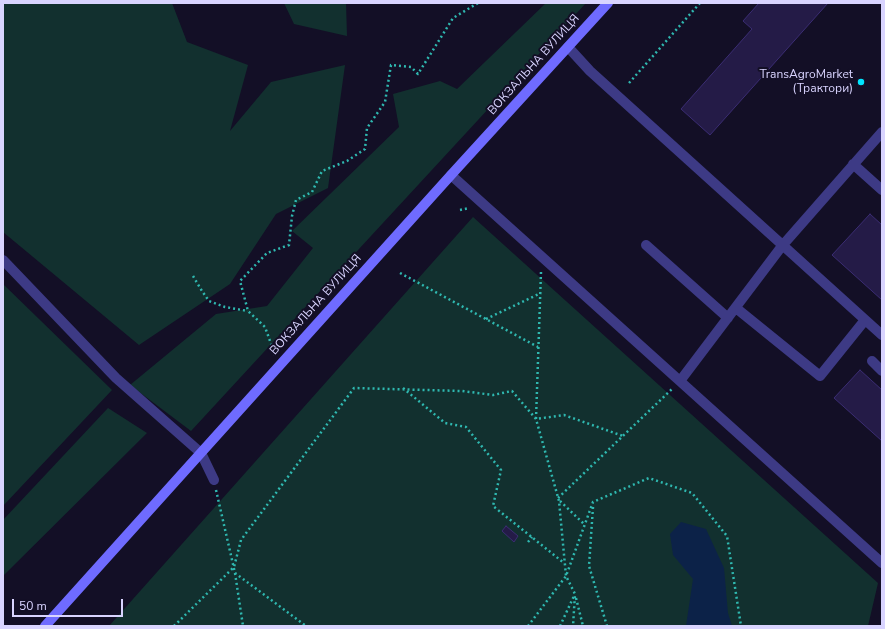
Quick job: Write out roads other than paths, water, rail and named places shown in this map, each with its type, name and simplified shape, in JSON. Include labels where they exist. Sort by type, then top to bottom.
[{"type":"street","name":"ВОКЗАЛЬНА ВУЛИЦЯ","points":[[45,626],[608,3]]},
{"type":"street","points":[[568,47],[590,71],[882,335]]},
{"type":"street","points":[[680,381],[782,246],[882,132]]},
{"type":"street","points":[[853,164],[882,190]]},
{"type":"street","points":[[451,175],[882,563]]},
{"type":"street","points":[[646,245],[728,318]]},
{"type":"street","points":[[3,260],[116,378],[201,453],[214,480]]},
{"type":"street","points":[[736,308],[820,376],[865,320]]},
{"type":"street","points":[[872,361],[882,371]]},
{"type":"water","points":[[681,522],[706,529],[724,568],[728,613],[732,626],[686,626],[693,579],[673,555],[670,534]]},
{"type":"place","name":"TransAgroMarket (Трактори)","points":[[861,82]]}]
